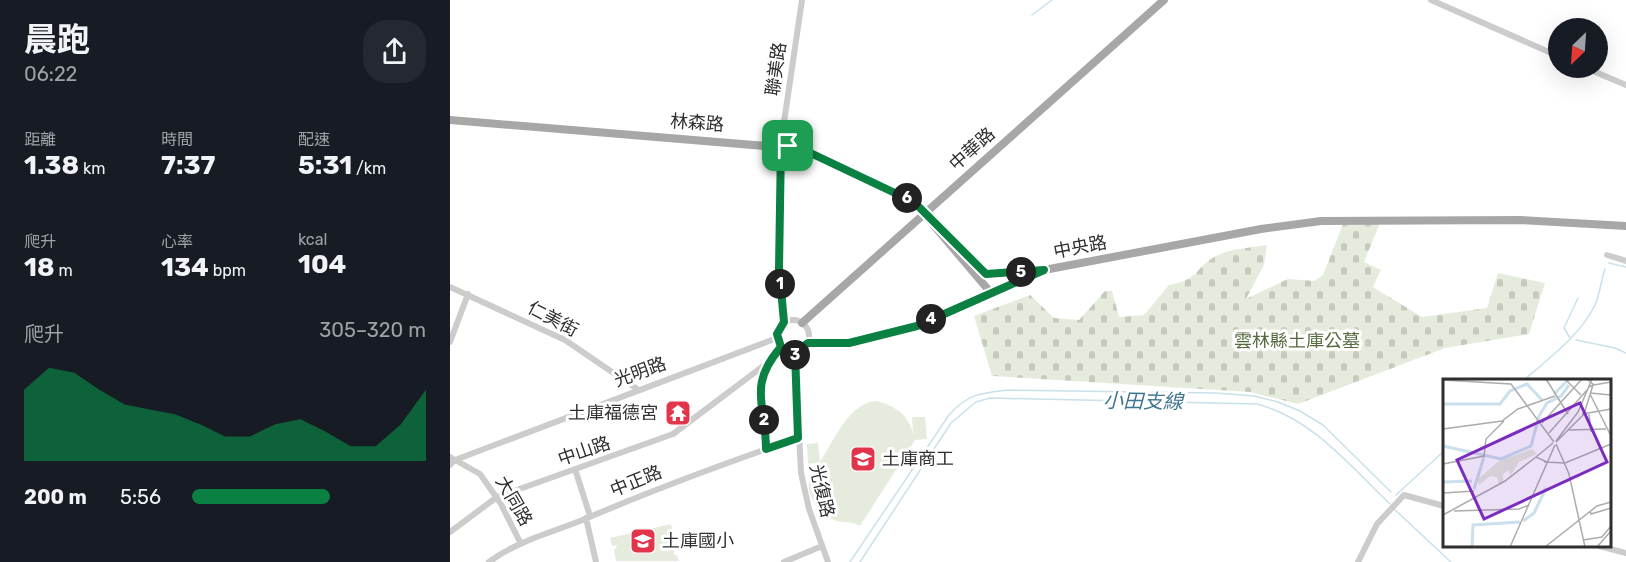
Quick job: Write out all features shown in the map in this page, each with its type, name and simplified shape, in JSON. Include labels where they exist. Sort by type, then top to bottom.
[{"type":"main road","name":"中華路","points":[[802,323],[1164,0]]},
{"type":"main road","name":"林森路","points":[[450,120],[781,145],[802,149],[914,202],[991,293]]},
{"type":"main road","name":"林森路","points":[[924,214],[931,218],[986,274],[1044,270]]},
{"type":"main road","name":"中央路","points":[[991,293],[1044,270],[1261,229],[1321,221],[1446,220],[1626,226]]},
{"type":"street","name":"聯美路","points":[[784,322],[779,268],[781,145],[802,0]]},
{"type":"street","points":[[1431,0],[1548,52]]},
{"type":"street","points":[[1608,77],[1626,85]]},
{"type":"street","points":[[1607,255],[1626,261]]},
{"type":"street","name":"仁美街","points":[[450,287],[565,340],[637,389]]},
{"type":"street","name":"中央路","points":[[808,343],[849,343],[892,333],[917,326],[991,293]]},
{"type":"street","points":[[450,342],[468,294]]},
{"type":"street","points":[[793,320],[802,323],[808,332],[808,343],[795,352],[781,347],[777,338],[778,329],[784,322],[793,320]]},
{"type":"street","name":"光明路","points":[[452,461],[637,389],[777,338]]},
{"type":"street","name":"中山路","points":[[450,532],[497,496],[673,434],[766,364],[781,347]]},
{"type":"street","name":"光復路","points":[[795,352],[801,473],[808,509],[828,562]]},
{"type":"street","points":[[766,364],[761,383],[766,449]]},
{"type":"street","name":"中正路","points":[[489,562],[520,542],[588,517],[667,483],[798,438]]},
{"type":"street","name":"大同路","points":[[452,461],[480,474],[497,496],[520,542]]},
{"type":"street","points":[[575,469],[588,517],[596,562]]},
{"type":"street","points":[[1358,562],[1384,515],[1404,495],[1443,506]]},
{"type":"street","points":[[784,562],[822,546]]},
{"type":"street","points":[[1603,547],[1626,553]]},
{"type":"green space","name":"雲林縣土庫公墓","points":[[1380,223],[1364,262],[1381,270],[1373,287],[1422,317],[1487,308],[1498,273],[1545,283],[1529,334],[1445,348],[1298,404],[1250,392],[992,376],[974,316],[1030,295],[1054,318],[1079,320],[1105,291],[1112,291],[1119,317],[1144,315],[1169,285],[1191,277],[1216,256],[1235,250],[1267,245],[1264,265],[1246,299],[1288,279],[1314,281],[1323,275],[1343,224]]},
{"type":"green space","points":[[877,401],[900,412],[911,427],[913,434],[912,417],[925,417],[927,439],[915,440],[860,526],[837,521],[825,515],[812,499],[809,480],[819,463],[808,464],[807,444],[818,443],[820,462],[851,415],[867,403]]},
{"type":"green space","points":[[671,524],[673,532],[669,532],[674,538],[674,555],[677,555],[679,561],[616,561],[614,551],[617,545],[612,546],[610,538]]},
{"type":"waterway","points":[[1032,15],[1052,0]]},
{"type":"waterway","points":[[1609,263],[1626,267]]},
{"type":"waterway","points":[[1525,379],[1563,346],[1589,316],[1595,305],[1605,269]]},
{"type":"waterway","points":[[1570,338],[1564,328],[1578,298]]},
{"type":"waterway","points":[[1576,340],[1615,348],[1626,353]]},
{"type":"waterway","points":[[850,562],[949,415],[962,403],[975,396],[998,391],[1216,393],[1254,396],[1278,402],[1300,411],[1323,425],[1391,492]]},
{"type":"waterway","name":"小田支線","points":[[860,562],[951,423],[976,402],[990,398],[1257,404],[1296,420],[1313,432],[1345,459],[1390,504]]},
{"type":"waterway","points":[[1396,495],[1443,452]]},
{"type":"waterway","name":"小田支線","points":[[1393,508],[1451,562]]},
{"type":"place","name":"土庫福德宮","points":[[678,413]]},
{"type":"place","name":"土庫商工","points":[[863,459]]},
{"type":"place","name":"土庫國小","points":[[643,541]]},
{"type":"route","points":[[781,145],[788,146],[802,149],[914,202],[986,274],[1044,270],[917,326],[849,343],[822,341],[808,343],[795,352],[798,438],[766,449],[761,383],[766,364],[781,347],[777,334],[784,322],[779,268],[779,156],[781,145]]}]
